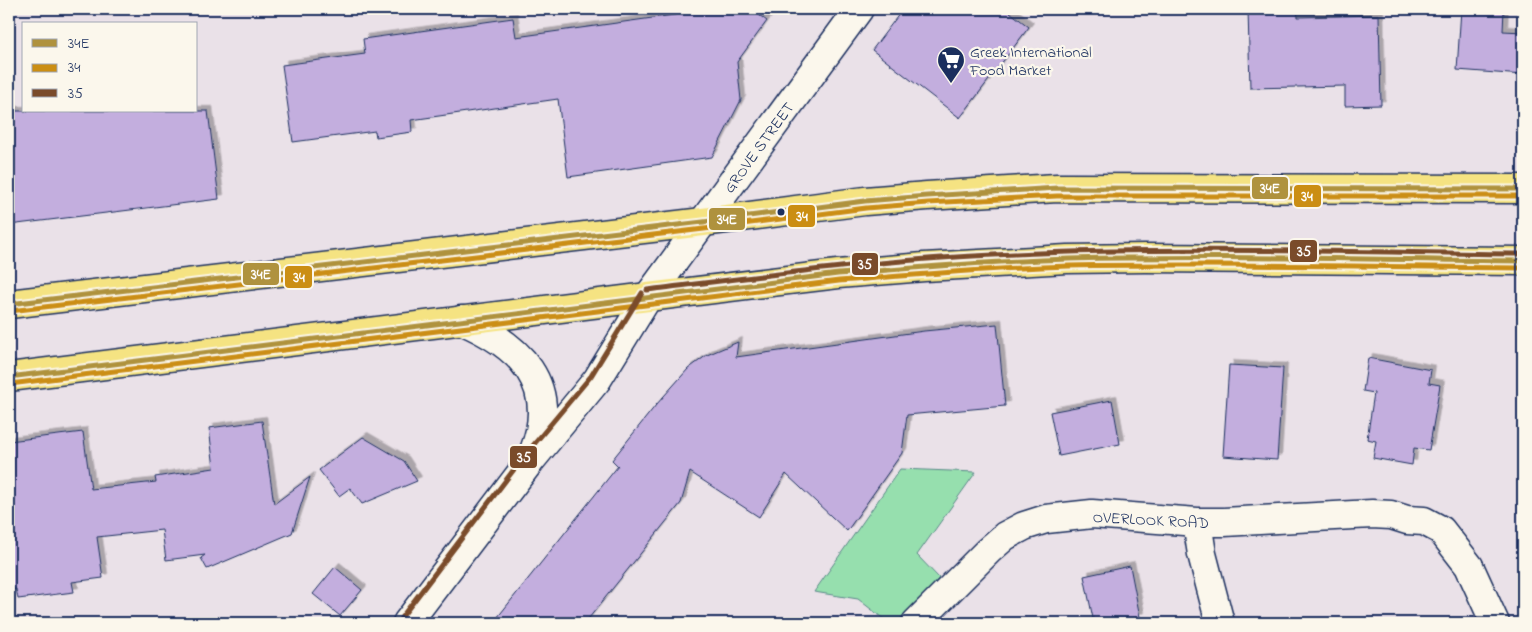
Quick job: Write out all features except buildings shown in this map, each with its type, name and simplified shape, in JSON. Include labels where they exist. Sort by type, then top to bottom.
[{"type":"main road","name":"GROVE STREET","points":[[407,623],[531,460],[597,380],[648,297],[859,9]]},
{"type":"main road","points":[[9,304],[865,201],[1057,188],[1523,189]]},
{"type":"main road","points":[[9,378],[838,274],[1002,262],[1146,258],[1523,261]]},
{"type":"main road","points":[[461,320],[484,330],[516,354],[529,368],[537,384],[542,402],[542,420],[531,460]]},
{"type":"main road","name":"OVERLOOK ROAD","points":[[916,623],[1005,536],[1024,526],[1046,519],[1092,514],[1197,522],[1372,514],[1391,515],[1407,520],[1424,521],[1441,530],[1469,566],[1495,623]]},
{"type":"main road","points":[[1197,522],[1202,554],[1220,623]]},
{"type":"green space","points":[[900,469],[976,472],[917,555],[939,578],[902,623],[889,623],[858,599],[814,592]]},
{"type":"transit line","name":"34E","points":[[9,304],[865,201],[927,196],[1057,188],[1523,189]]},
{"type":"transit line","name":"34","points":[[10,311],[866,208],[928,203],[1057,196],[1523,196]]},
{"type":"transit line","name":"35","points":[[647,290],[864,265],[951,257],[1060,252],[1192,250],[1523,254]]},
{"type":"transit line","name":"34E","points":[[9,377],[838,274],[925,267],[1040,260],[1126,258],[1523,261]]},
{"type":"transit line","name":"34","points":[[10,384],[839,281],[925,274],[1040,267],[1126,265],[1523,268]]},
{"type":"transit line","name":"35","points":[[401,618],[525,455],[591,376],[642,293]]},
{"type":"place","name":"Greek International Food Market","points":[[951,84]]}]
